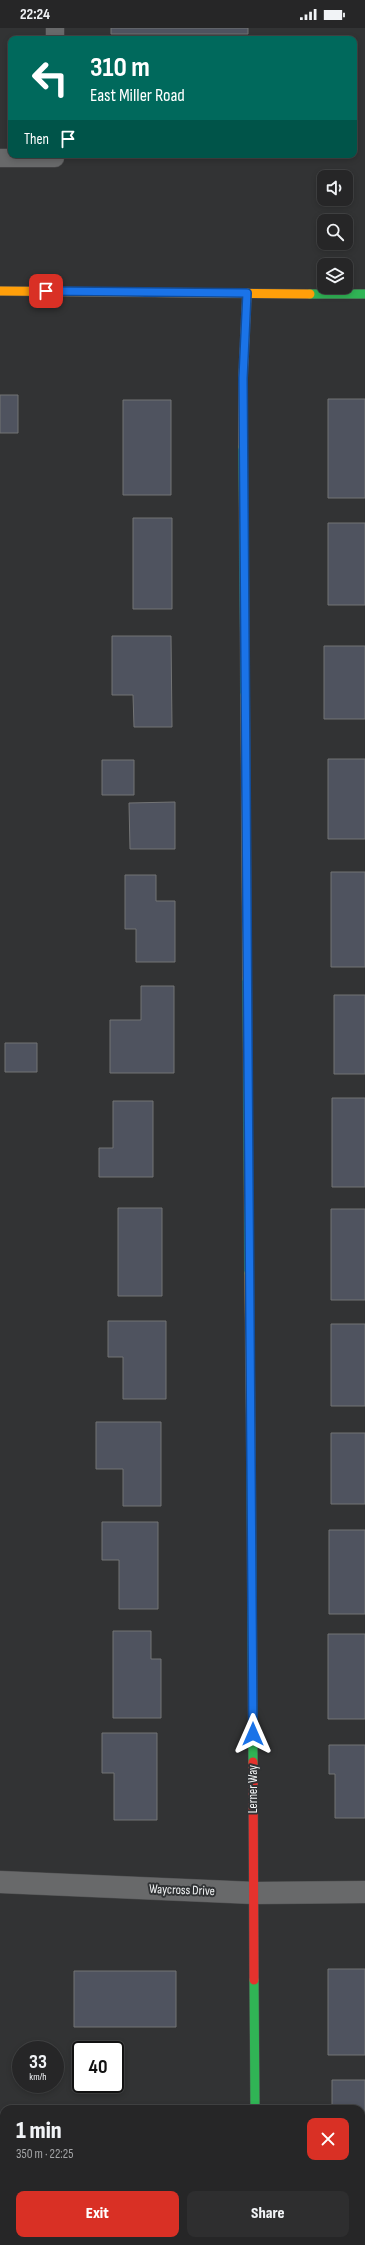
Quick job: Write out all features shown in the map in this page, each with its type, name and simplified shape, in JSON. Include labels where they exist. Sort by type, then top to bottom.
[{"type":"street","points":[[0,291],[365,294]]},
{"type":"street","name":"Lerner Way","points":[[247,293],[243,378],[255,2105]]},
{"type":"street","name":"Waycross Drive","points":[[0,1882],[254,1893],[365,1892]]},
{"type":"lane","points":[[8,158],[55,158]]},
{"type":"building","points":[[111,28],[248,28],[248,34],[111,34]]},
{"type":"building","points":[[0,395],[18,395],[18,433],[0,433]]},
{"type":"building","points":[[328,399],[365,399],[365,498],[328,498]]},
{"type":"building","points":[[123,400],[171,400],[171,495],[123,495]]},
{"type":"building","points":[[133,518],[172,518],[172,609],[133,609]]},
{"type":"building","points":[[328,523],[365,523],[365,605],[328,605]]},
{"type":"building","points":[[112,636],[171,636],[172,727],[134,727],[133,695],[112,695]]},
{"type":"building","points":[[324,646],[365,646],[365,719],[324,719]]},
{"type":"building","points":[[328,759],[365,759],[365,839],[328,839]]},
{"type":"building","points":[[102,760],[134,760],[134,795],[102,795]]},
{"type":"building","points":[[175,802],[175,849],[130,849],[129,803]]},
{"type":"building","points":[[331,872],[365,872],[365,967],[331,967]]},
{"type":"building","points":[[125,875],[156,875],[156,901],[175,901],[175,962],[136,962],[136,929],[125,929]]},
{"type":"building","points":[[141,986],[174,986],[174,1073],[110,1073],[110,1020],[141,1020]]},
{"type":"building","points":[[334,995],[365,995],[365,1074],[334,1074]]},
{"type":"building","points":[[5,1043],[37,1043],[37,1072],[5,1072]]},
{"type":"building","points":[[332,1098],[365,1098],[365,1187],[332,1187]]},
{"type":"building","points":[[113,1101],[153,1101],[153,1177],[99,1177],[99,1148],[113,1148]]},
{"type":"building","points":[[118,1208],[162,1208],[162,1296],[118,1296]]},
{"type":"building","points":[[331,1209],[365,1209],[365,1300],[331,1300]]},
{"type":"building","points":[[108,1321],[166,1321],[166,1399],[123,1399],[123,1357],[108,1357]]},
{"type":"building","points":[[331,1324],[365,1324],[365,1406],[331,1406]]},
{"type":"building","points":[[96,1422],[161,1422],[161,1506],[123,1506],[123,1469],[96,1469]]},
{"type":"building","points":[[331,1433],[365,1433],[365,1504],[331,1504]]},
{"type":"building","points":[[102,1522],[158,1522],[158,1609],[119,1609],[119,1560],[102,1560]]},
{"type":"building","points":[[329,1530],[365,1530],[365,1614],[329,1614]]},
{"type":"building","points":[[113,1631],[151,1631],[151,1659],[161,1659],[161,1718],[113,1718]]},
{"type":"building","points":[[328,1634],[365,1634],[365,1719],[328,1719]]},
{"type":"building","points":[[102,1733],[157,1733],[157,1820],[114,1820],[114,1773],[102,1773]]},
{"type":"building","points":[[329,1745],[365,1745],[365,1818],[335,1818],[335,1774],[329,1774]]},
{"type":"building","points":[[328,1969],[365,1969],[365,2055],[328,2055]]},
{"type":"building","points":[[74,1971],[176,1971],[176,2027],[74,2027]]},
{"type":"building","points":[[332,2080],[365,2080],[365,2105],[332,2105]]},
{"type":"traffic: fast","points":[[310,294],[365,294]]},
{"type":"traffic: fast","points":[[243,447],[245,695]]},
{"type":"traffic: fast","points":[[247,979],[249,1273]]},
{"type":"traffic: fast","points":[[251,1464],[253,1762]]},
{"type":"traffic: fast","points":[[254,1980],[255,2105]]},
{"type":"traffic: slow","points":[[0,291],[310,294]]},
{"type":"traffic: slow","points":[[243,447],[243,378],[247,293]]},
{"type":"traffic: slow","points":[[245,695],[247,979]]},
{"type":"traffic: slow","points":[[249,1273],[251,1464]]},
{"type":"traffic: jam","points":[[253,1762],[254,1980]]},
{"type":"route","points":[[46,291],[247,293],[243,378],[253,1734]]}]
